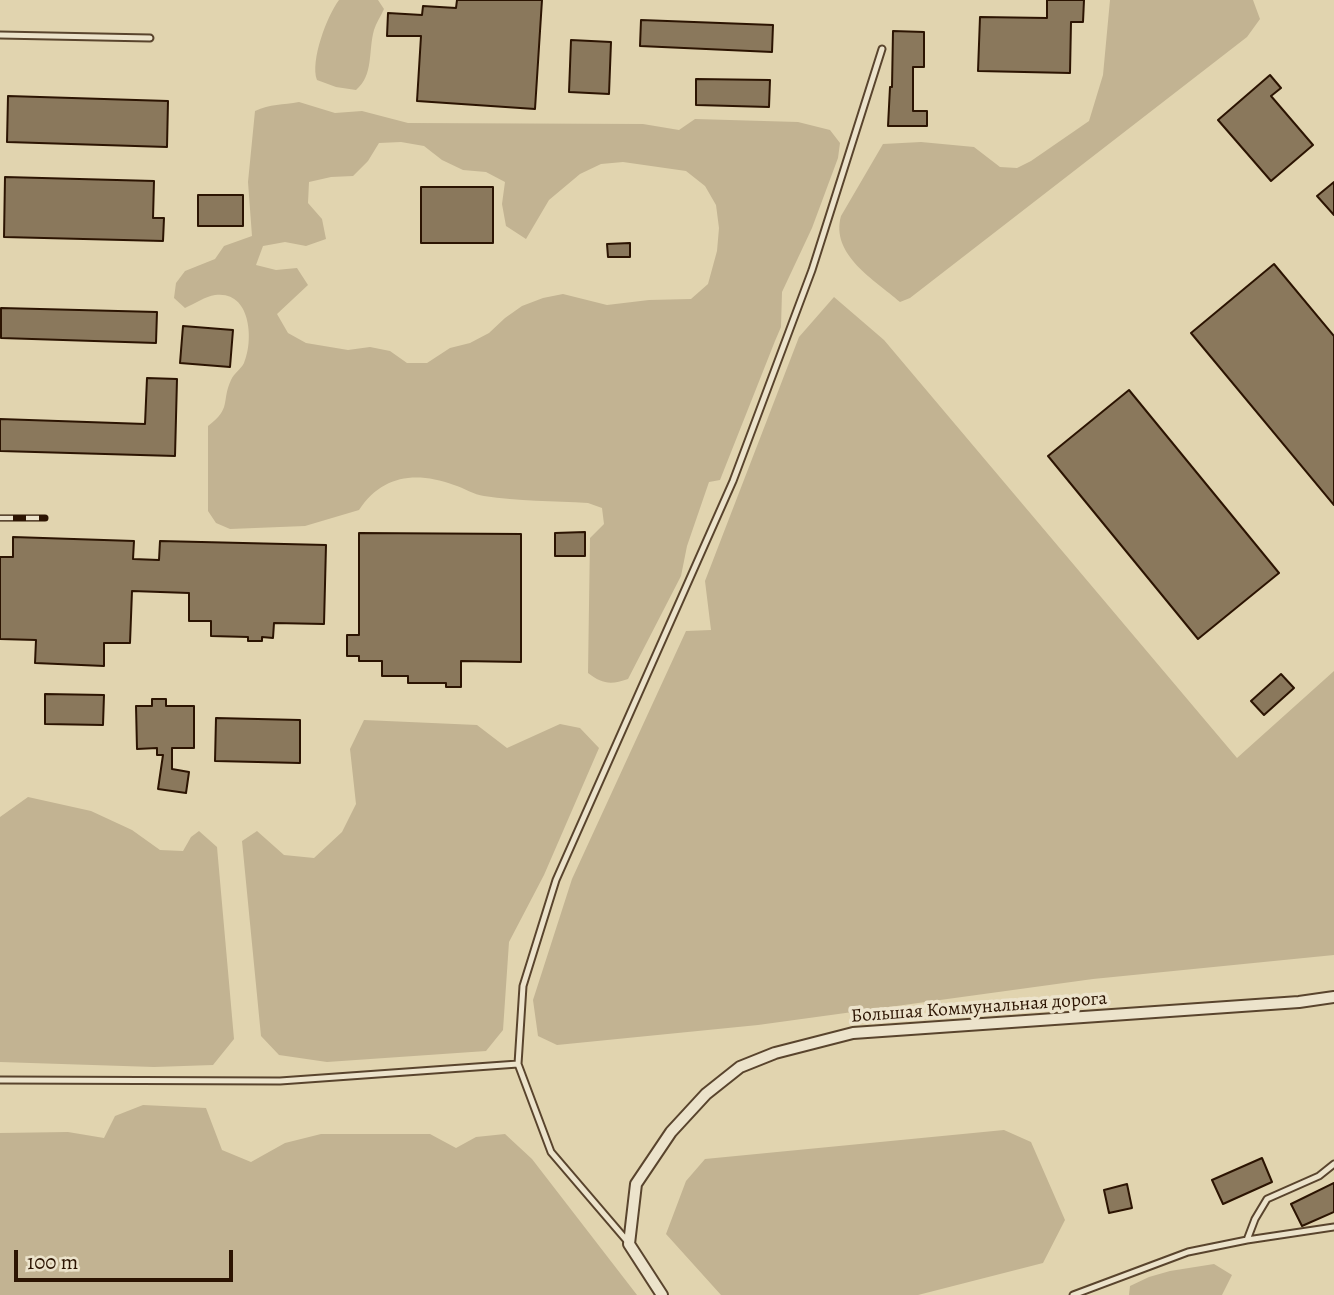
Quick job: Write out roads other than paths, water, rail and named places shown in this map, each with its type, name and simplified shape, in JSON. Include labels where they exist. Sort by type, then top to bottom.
[{"type":"street","name":"Большая Коммунальная дорога","points":[[629,1244],[636,1184],[671,1132],[706,1094],[740,1067],[775,1053],[853,1034],[1299,1002],[1334,997]]},
{"type":"street","points":[[629,1244],[662,1295]]},
{"type":"lane","points":[[0,35],[150,38]]},
{"type":"lane","points":[[629,1244],[551,1153],[518,1064],[523,986],[556,880],[733,481],[812,270],[882,49]]},
{"type":"lane","points":[[0,1080],[280,1082],[518,1064]]},
{"type":"lane","points":[[1247,1240],[1267,1199],[1319,1176],[1334,1164]]},
{"type":"lane","points":[[1073,1295],[1188,1252],[1334,1227]]},
{"type":"railway","points":[[0,518],[45,518]]}]
